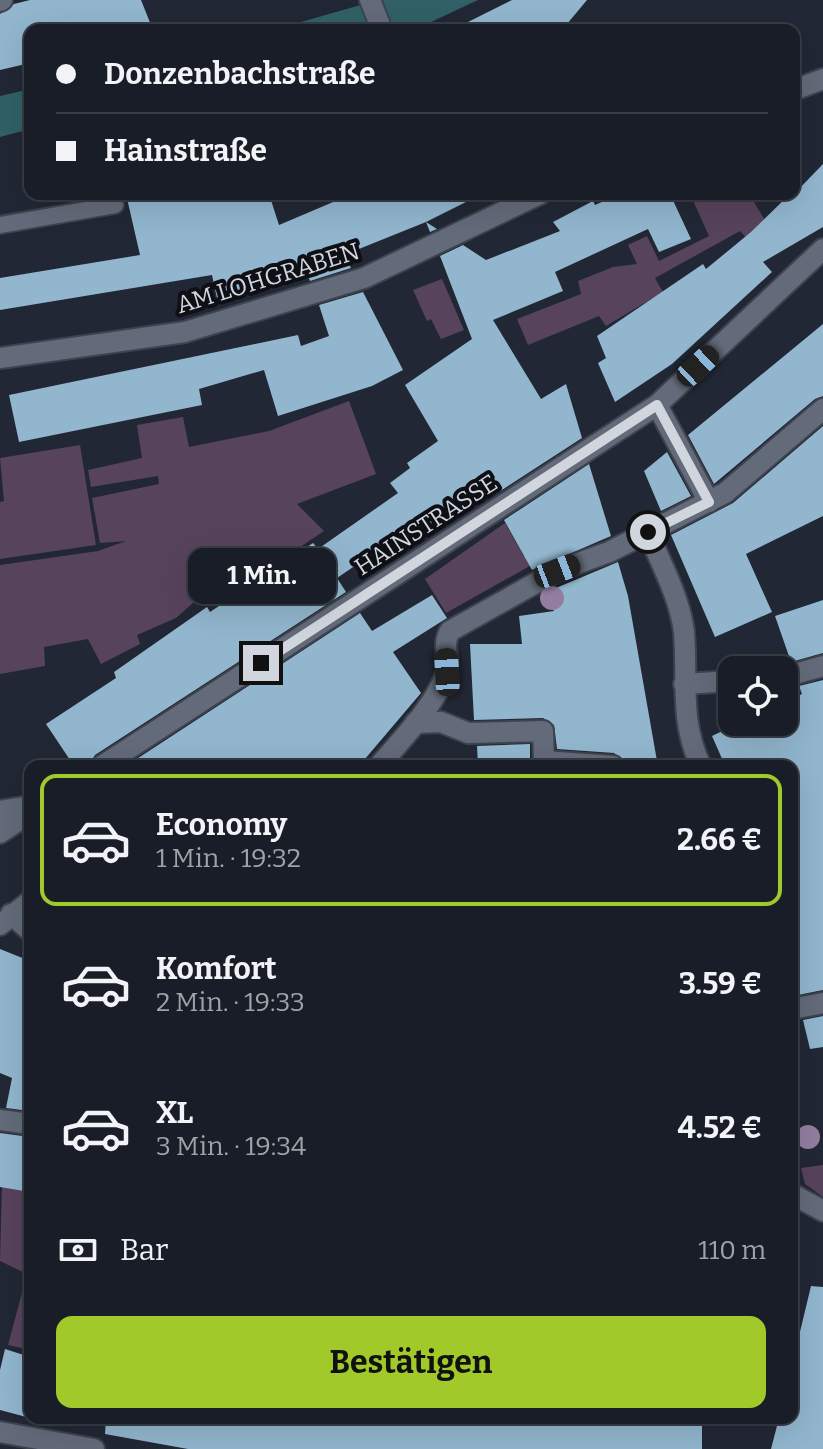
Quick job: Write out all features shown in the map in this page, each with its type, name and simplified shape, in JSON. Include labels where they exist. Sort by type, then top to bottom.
[{"type":"street","points":[[370,0],[380,24]]},
{"type":"street","points":[[800,88],[823,79]]},
{"type":"street","name":"AM LOHGRABEN","points":[[0,358],[185,332],[364,278],[526,200]]},
{"type":"street","name":"HAINSTRASSE","points":[[111,760],[657,405],[823,249]]},
{"type":"street","points":[[657,405],[709,502]]},
{"type":"street","points":[[384,760],[415,723],[447,672],[446,638],[450,631],[557,571],[648,532],[725,493],[823,409]]},
{"type":"street","points":[[648,532],[676,600],[684,631],[684,684],[690,744],[698,760]]},
{"type":"street","points":[[798,674],[823,666]]},
{"type":"street","points":[[684,684],[718,682]]},
{"type":"street","points":[[415,723],[441,722],[468,733],[543,731],[544,760]]},
{"type":"street","points":[[0,811],[24,807]]},
{"type":"street","points":[[0,833],[24,817]]},
{"type":"street","points":[[6,920],[24,906]]},
{"type":"street","points":[[798,1008],[823,1003]]},
{"type":"street","points":[[0,1120],[24,1123]]},
{"type":"street","points":[[798,1197],[823,1211]]},
{"type":"street","points":[[0,1432],[94,1449]]},
{"type":"lane","points":[[0,225],[115,205]]},
{"type":"shaded area","points":[[378,0],[478,0],[427,24],[294,24]]},
{"type":"shaded area","points":[[24,90],[24,131],[0,137],[0,96]]},
{"type":"shaded area","points":[[693,200],[753,200],[781,246],[765,258],[740,231],[655,278],[663,292],[606,326],[599,316],[528,345],[517,319],[581,294],[578,281],[613,267],[637,264],[628,245],[647,236],[659,261],[709,236]]},
{"type":"shaded area","points":[[442,279],[464,330],[441,339],[431,319],[427,321],[413,290]]},
{"type":"shaded area","points":[[349,401],[376,474],[297,504],[324,531],[224,598],[210,588],[176,618],[137,635],[140,644],[101,664],[88,639],[44,647],[45,666],[0,674],[0,565],[98,551],[126,541],[100,543],[92,498],[159,484],[158,476],[91,487],[88,470],[142,458],[137,425],[183,417],[189,447],[269,431]]},
{"type":"shaded area","points":[[80,445],[96,545],[0,559],[0,502],[4,501],[0,458]]},
{"type":"shaded area","points":[[505,523],[523,555],[544,558],[446,613],[425,579]]},
{"type":"shaded area","points":[[823,1165],[823,1197],[805,1184],[801,1168]]},
{"type":"shaded area","points":[[2,1184],[24,1189],[24,1273],[0,1261]]},
{"type":"shaded area","points":[[24,1285],[24,1349],[8,1345]]},
{"type":"building","points":[[30,0],[141,0],[151,24],[24,24],[24,64],[0,70],[0,14],[14,4]]},
{"type":"building","points":[[512,0],[587,0],[567,24],[464,24]]},
{"type":"building","points":[[823,164],[823,227],[763,262],[772,272],[672,364],[615,402],[598,363],[606,358],[597,336],[703,264],[706,269],[784,200],[800,200],[800,188]]},
{"type":"building","points":[[127,200],[271,200],[279,225],[338,200],[470,200],[426,222],[344,255],[351,268],[310,281],[306,270],[217,298],[212,275],[0,310],[0,278],[140,255]]},
{"type":"building","points":[[606,200],[673,200],[691,239],[659,252],[648,229],[555,272],[563,291],[493,320],[541,399],[566,384],[582,438],[491,497],[486,487],[423,529],[418,523],[337,578],[346,592],[95,755],[92,760],[70,760],[46,724],[116,678],[114,672],[207,607],[210,612],[313,543],[318,549],[398,493],[390,483],[410,468],[407,463],[438,441],[405,385],[472,339],[440,256],[463,245],[486,260],[560,231],[553,222],[593,201],[595,205]]},
{"type":"building","points":[[426,222],[437,229],[430,232]]},
{"type":"building","points":[[363,292],[403,370],[372,386],[278,416],[264,370],[199,389],[202,405],[19,442],[9,395],[298,335],[301,346],[329,336],[319,305]]},
{"type":"building","points":[[823,324],[823,396],[815,399],[714,484],[688,435]]},
{"type":"building","points":[[823,426],[823,516],[746,554],[772,612],[715,637],[671,535],[733,503]]},
{"type":"building","points":[[667,452],[691,496],[661,511],[644,471]]},
{"type":"building","points":[[589,464],[611,536],[532,570],[504,520]]},
{"type":"building","points":[[618,562],[628,596],[657,760],[624,760],[614,753],[557,749],[554,725],[543,718],[474,720],[470,644],[522,644],[519,616],[554,611],[544,593]]},
{"type":"building","points":[[432,595],[447,618],[393,652],[421,693],[364,760],[135,760],[360,613],[372,631]]},
{"type":"building","points":[[823,600],[823,653],[798,660],[798,656],[789,656],[775,616]]},
{"type":"building","points":[[823,680],[823,990],[798,995],[798,760],[723,760],[712,736],[718,733],[718,736],[798,736],[798,696],[802,694],[799,686]]},
{"type":"building","points":[[530,744],[530,760],[478,760],[477,746]]},
{"type":"building","points":[[0,949],[24,959],[24,1110],[6,1108],[12,1078],[0,1073]]},
{"type":"building","points":[[823,1016],[823,1047],[810,1049],[803,1020]]},
{"type":"building","points":[[0,1133],[24,1136],[24,1191],[0,1187]]},
{"type":"building","points":[[811,1286],[823,1287],[823,1449],[771,1449],[777,1424],[798,1424],[798,1340]]},
{"type":"building","points":[[5,1349],[24,1355],[24,1416],[0,1410],[0,1370]]},
{"type":"building","points":[[106,1424],[702,1424],[702,1449],[188,1449],[105,1434]]},
{"type":"route","points":[[261,663],[657,405],[709,502],[648,532]]}]
